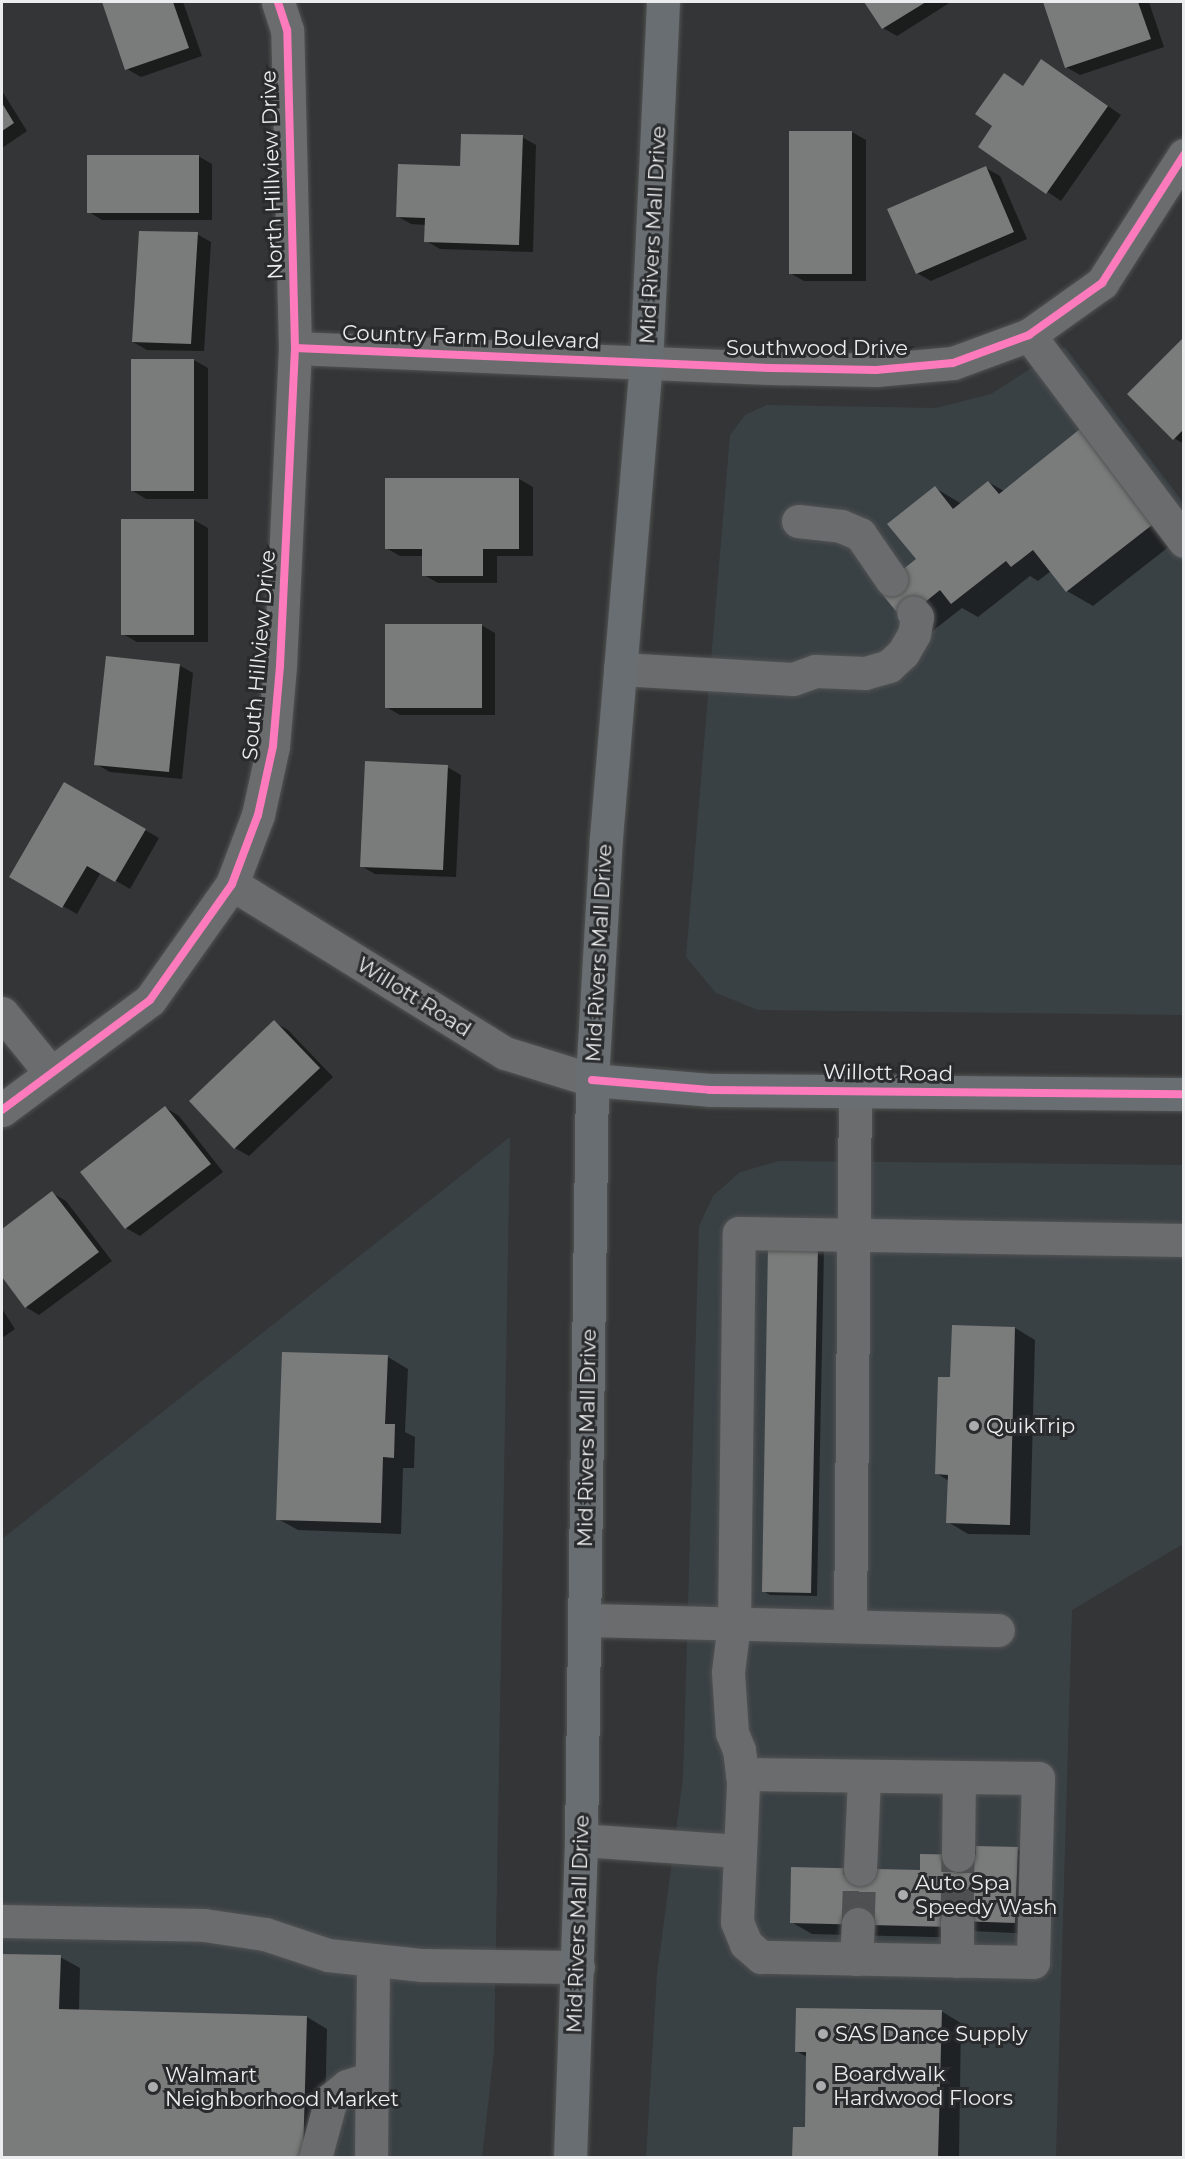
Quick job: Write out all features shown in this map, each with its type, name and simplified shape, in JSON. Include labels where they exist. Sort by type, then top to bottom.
[{"type":"main road","name":"Mid Rivers Mall Drive","points":[[570,2157],[581,1840],[592,1080],[620,669],[646,363],[663,2]]},
{"type":"main road","name":"Willott Road","points":[[592,1080],[710,1090],[1184,1094]]},
{"type":"street","name":"North Hillview Drive","points":[[278,2],[287,30],[295,348]]},
{"type":"street","name":"Southwood Drive","points":[[646,363],[876,370],[953,363],[1029,334],[1102,283],[1184,155]]},
{"type":"street","points":[[1029,334],[1184,541]]},
{"type":"street","name":"Country Farm Boulevard","points":[[295,348],[646,363]]},
{"type":"street","name":"South Hillview Drive","points":[[2,1110],[50,1072],[150,1000],[232,884],[258,815],[273,746],[295,348]]},
{"type":"street","points":[[798,521],[841,526],[860,534],[891,579]]},
{"type":"street","points":[[620,669],[793,679],[815,671],[865,673],[889,666],[914,634],[917,617],[913,612]]},
{"type":"street","name":"Willott Road","points":[[232,884],[505,1053],[592,1080]]},
{"type":"street","points":[[2,1013],[50,1072]]},
{"type":"street","points":[[850,1626],[855,1090]]},
{"type":"street","points":[[742,1774],[1038,1778],[1033,1962],[761,1957],[746,1944],[737,1922],[742,1774],[732,1733],[728,1672],[734,1623],[739,1233],[1184,1240]]},
{"type":"street","points":[[585,1620],[998,1630]]},
{"type":"street","points":[[860,1869],[864,1776]]},
{"type":"street","points":[[958,1855],[959,1777]]},
{"type":"street","points":[[581,1840],[740,1851]]},
{"type":"street","points":[[2,1921],[204,1925],[265,1934],[328,1955],[422,1965],[578,1967]]},
{"type":"street","points":[[957,1921],[957,1961]]},
{"type":"street","points":[[856,1959],[858,1924]]},
{"type":"street","points":[[371,2157],[373,1959]]},
{"type":"street","points":[[315,2157],[331,2099],[347,2086],[372,2078]]},
{"type":"shaded area","points":[[1065,347],[1183,502],[1183,1015],[758,1010],[716,993],[686,957],[730,435],[745,415],[767,405],[936,408],[991,394]]},
{"type":"shaded area","points":[[510,1137],[494,2052],[482,2157],[2,2158],[2,1539]]},
{"type":"shaded area","points":[[779,1161],[1183,1165],[1183,1544],[1072,1610],[1056,2157],[646,2158],[657,1974],[683,1778],[699,1226],[713,1196],[740,1172]]},
{"type":"building","points":[[102,2],[173,2],[189,48],[125,70]]},
{"type":"building","points":[[864,2],[926,2],[882,29]]},
{"type":"building","points":[[1043,2],[1138,2],[1151,39],[1065,68]]},
{"type":"building","points":[[1041,59],[1108,106],[1046,194],[978,147],[992,126],[975,114],[1004,73],[1023,86]]},
{"type":"building","points":[[2,103],[14,123],[2,131]]},
{"type":"building","points":[[789,131],[852,131],[852,274],[789,274]]},
{"type":"building","points":[[461,134],[523,135],[519,245],[424,242],[425,218],[396,217],[398,164],[460,166]]},
{"type":"building","points":[[87,155],[199,155],[199,213],[87,213]]},
{"type":"building","points":[[986,166],[1014,232],[916,274],[887,209]]},
{"type":"building","points":[[139,231],[198,232],[191,344],[132,342]]},
{"type":"building","points":[[1184,337],[1184,429],[1173,440],[1127,394]]},
{"type":"building","points":[[131,359],[194,359],[194,491],[131,491]]},
{"type":"building","points":[[1085,425],[1161,518],[1066,592],[1033,550],[1011,567],[1006,561],[951,604],[940,590],[903,620],[878,589],[916,559],[887,524],[935,486],[953,509],[988,481],[999,494]]},
{"type":"building","points":[[385,478],[519,478],[519,549],[483,549],[483,576],[422,576],[422,549],[385,549]]},
{"type":"building","points":[[121,519],[194,519],[194,635],[121,635]]},
{"type":"building","points":[[385,624],[482,624],[482,708],[385,708]]},
{"type":"building","points":[[106,656],[180,664],[169,772],[94,765]]},
{"type":"building","points":[[365,761],[448,765],[443,870],[360,867]]},
{"type":"building","points":[[64,782],[146,829],[115,882],[87,866],[62,908],[9,877]]},
{"type":"building","points":[[274,1020],[320,1068],[234,1149],[189,1101]]},
{"type":"building","points":[[165,1106],[211,1164],[125,1229],[80,1172]]},
{"type":"building","points":[[52,1191],[99,1252],[25,1308],[2,1277],[2,1229]]},
{"type":"building","points":[[768,1245],[818,1246],[811,1593],[762,1592]]},
{"type":"building","name":"QuikTrip","points":[[952,1325],[1015,1327],[1010,1525],[946,1523],[948,1475],[935,1474],[938,1377],[950,1377]]},
{"type":"building","points":[[282,1352],[388,1355],[385,1424],[395,1424],[394,1458],[383,1457],[381,1523],[276,1520]]},
{"type":"building","name":"Auto Spa Speedy Wash","points":[[976,1846],[1018,1847],[1015,1923],[957,1921],[951,1927],[790,1923],[791,1867],[920,1870],[920,1854],[976,1855]]},
{"type":"building","name":"Walmart Neighborhood Market","points":[[2,1954],[61,1955],[59,2009],[307,2016],[303,2158],[2,2158]]},
{"type":"building","points":[[796,2008],[942,2010],[938,2158],[792,2158],[793,2127],[805,2127],[806,2052],[795,2052]]},
{"type":"tunnel","points":[[957,1921],[958,1855]]},
{"type":"tunnel","points":[[858,1924],[860,1869]]},
{"type":"cycle path","points":[[2,1110],[150,1000],[232,884],[258,815],[273,746],[280,666],[295,348],[287,30],[278,2]]},
{"type":"cycle path","points":[[295,348],[770,368],[876,370],[953,363],[1029,335],[1102,283],[1184,155]]},
{"type":"cycle path","points":[[592,1080],[710,1090],[1184,1094]]},
{"type":"place","name":"QuikTrip","points":[[974,1426]]},
{"type":"place","name":"Auto Spa Speedy Wash","points":[[903,1895]]},
{"type":"place","name":"SAS Dance Supply","points":[[823,2034]]},
{"type":"place","name":"Boardwalk Hardwood Floors","points":[[821,2086]]},
{"type":"place","name":"Walmart Neighborhood Market","points":[[153,2087]]}]
